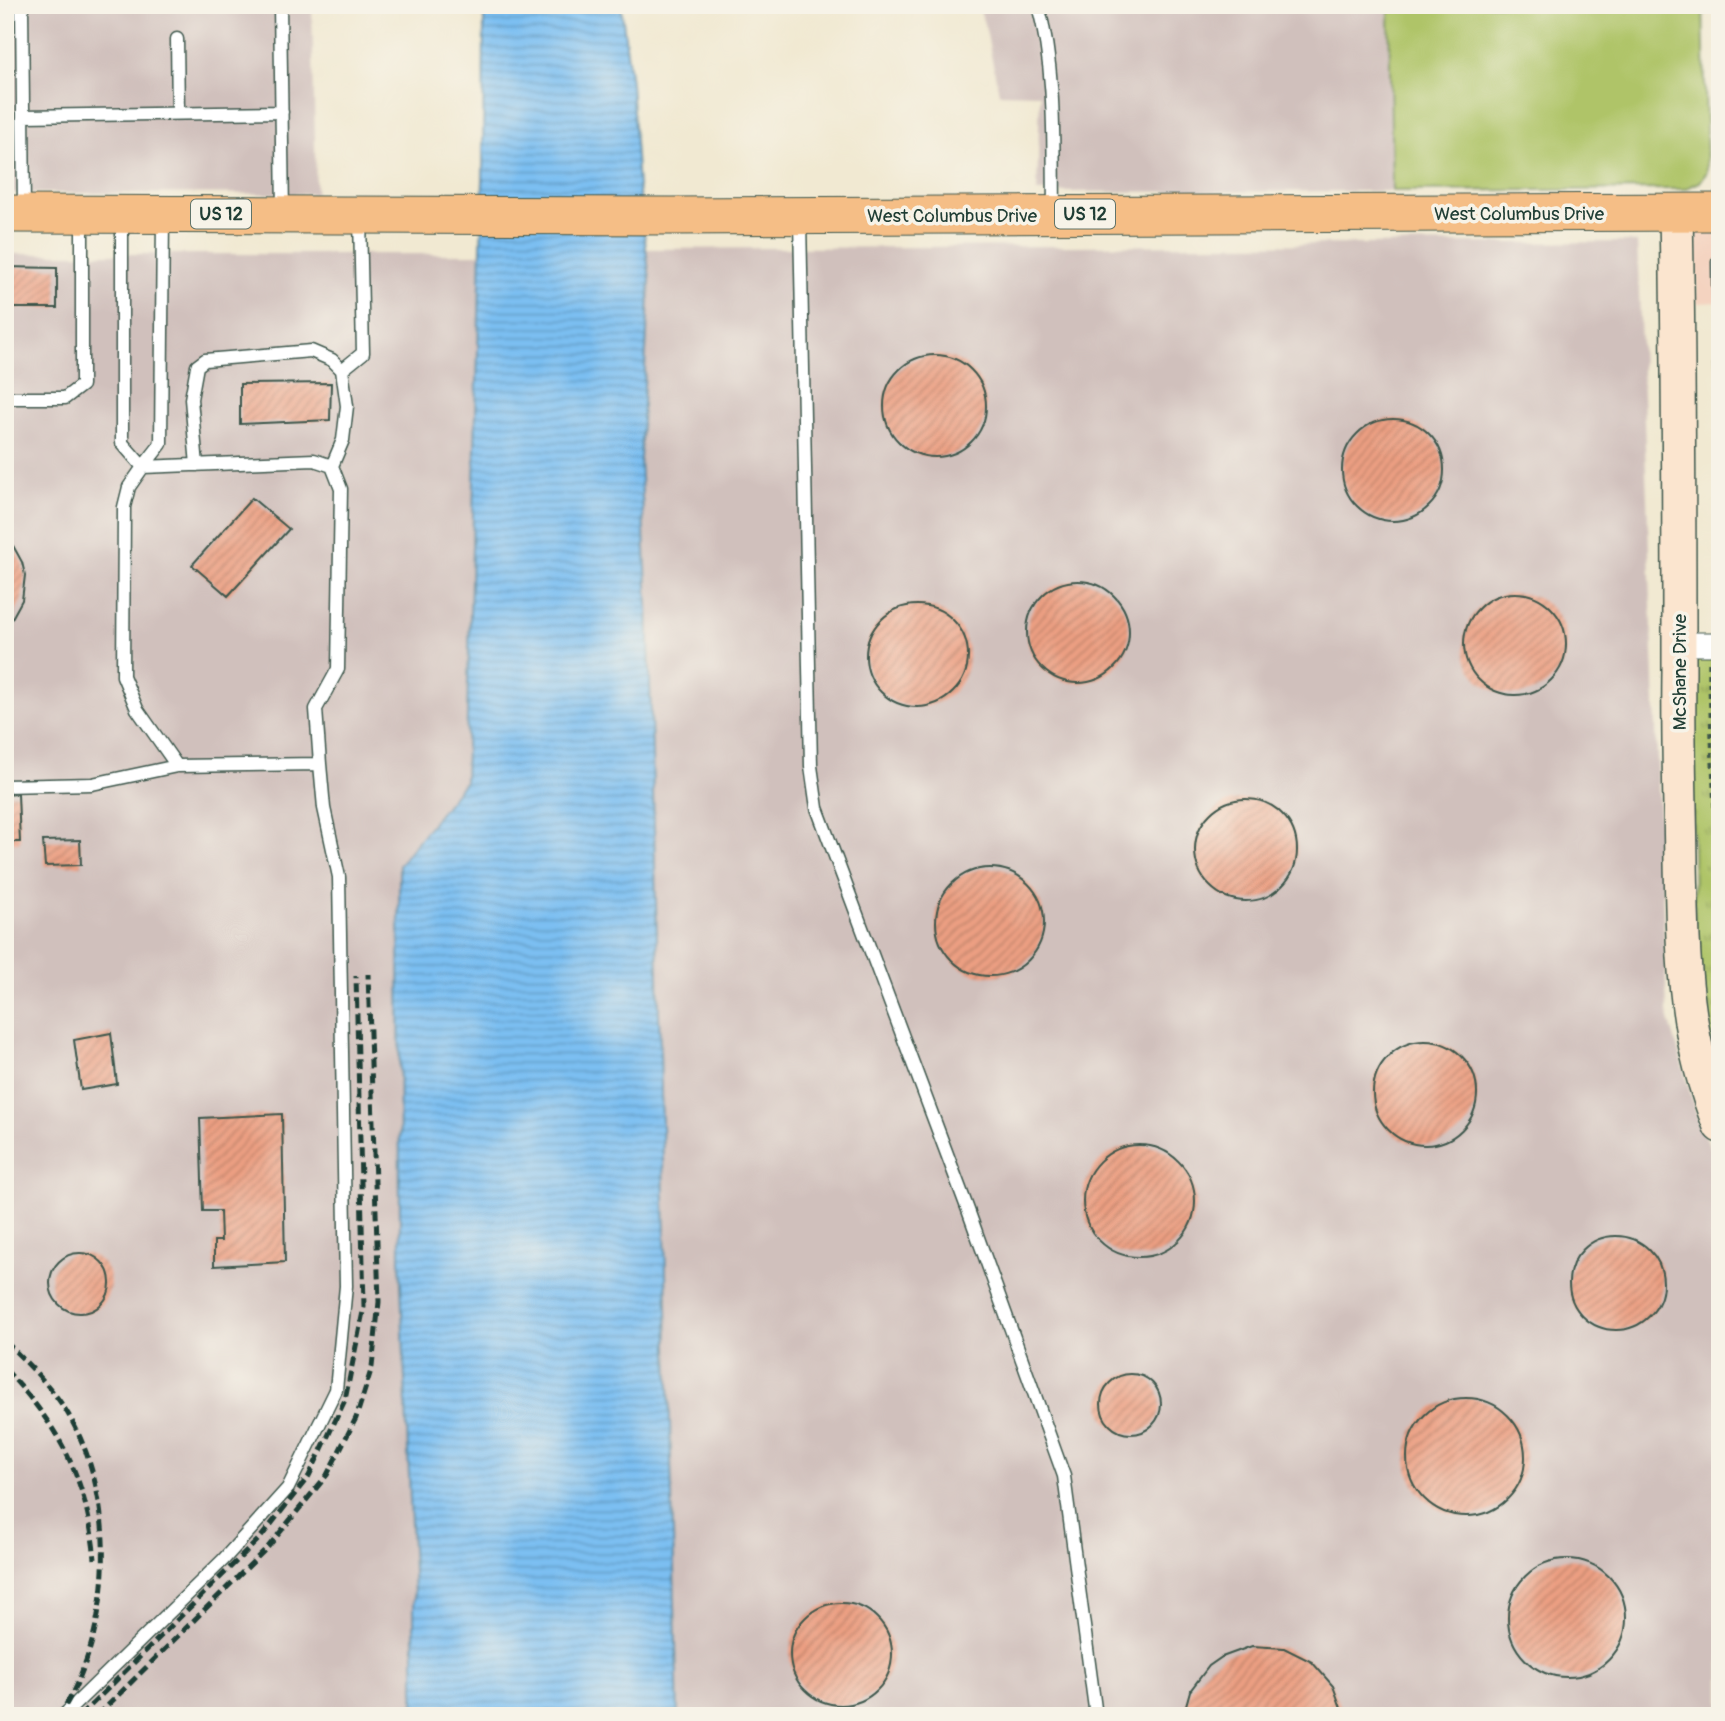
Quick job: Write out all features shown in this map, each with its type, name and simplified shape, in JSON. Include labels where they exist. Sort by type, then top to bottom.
[{"type":"main road","name":"West Columbus Drive","points":[[360,214],[671,216],[1720,212]]},
{"type":"main road","name":"US 12","points":[[14,215],[360,214]]},
{"type":"street","name":"McShane Drive","points":[[1676,212],[1680,484],[1702,644],[1679,776],[1686,993],[1698,1062],[1720,1126]]},
{"type":"lane","points":[[14,215],[24,116],[22,5]]},
{"type":"lane","points":[[280,5],[283,214]]},
{"type":"lane","points":[[1038,5],[1046,45],[1053,134],[1054,214]]},
{"type":"lane","points":[[177,39],[178,113]]},
{"type":"lane","points":[[24,116],[282,112]]},
{"type":"lane","points":[[342,370],[363,353],[360,214]]},
{"type":"lane","points":[[5,398],[65,398],[82,385],[82,215]]},
{"type":"lane","points":[[122,215],[122,443],[143,467]]},
{"type":"lane","points":[[163,215],[161,444],[129,487],[124,507],[123,676],[136,709],[177,766]]},
{"type":"lane","points":[[800,215],[811,765],[817,807],[1064,1476],[1096,1716]]},
{"type":"lane","points":[[1718,262],[1720,414]]},
{"type":"lane","points":[[63,1716],[223,1560],[288,1488],[336,1390],[346,1286],[339,891],[324,808],[316,709],[338,669],[341,489],[332,466],[345,429],[347,406],[342,370],[332,360],[312,351],[205,360],[197,366],[191,399],[197,465]]},
{"type":"lane","points":[[143,467],[314,460],[332,466]]},
{"type":"lane","points":[[5,786],[92,784],[177,766],[320,764]]},
{"type":"path","points":[[1702,644],[1709,682],[1714,808]]},
{"type":"path","points":[[1709,682],[1720,682]]},
{"type":"path","points":[[1718,983],[1720,1013]]},
{"type":"shaded area","points":[[5,5],[312,5],[316,194],[5,193]]},
{"type":"shaded area","points":[[978,5],[1389,5],[1392,191],[1037,192],[1040,94],[999,93]]},
{"type":"shaded area","points":[[1697,231],[1720,231],[1720,302],[1697,303]]},
{"type":"shaded area","points":[[1637,242],[1667,1012],[1699,1123],[1720,1168],[1720,1716],[678,1716],[648,604],[640,459],[650,279],[646,249]]},
{"type":"shaded area","points":[[5,254],[480,254],[465,781],[399,865],[400,1261],[414,1596],[414,1716],[5,1716]]},
{"type":"green space","points":[[1389,5],[1703,5],[1707,172],[1700,182],[1685,189],[1392,191]]},
{"type":"green space","points":[[1689,659],[1720,659],[1720,1089],[1695,955]]},
{"type":"water","points":[[484,5],[621,5],[631,83],[638,186],[650,279],[640,459],[648,604],[678,1716],[414,1716],[414,1596],[400,1261],[399,865],[465,781],[483,181]]},
{"type":"building","points":[[5,267],[57,268],[57,308],[5,308]]},
{"type":"building","points":[[935,355],[955,359],[971,370],[982,386],[986,406],[982,426],[971,442],[955,453],[935,457],[915,453],[899,442],[888,426],[884,406],[888,386],[899,370],[915,359]]},
{"type":"building","points":[[331,383],[330,420],[240,424],[240,384]]},
{"type":"building","points":[[1393,419],[1413,423],[1429,434],[1440,450],[1444,470],[1440,490],[1429,506],[1413,517],[1393,521],[1373,517],[1357,506],[1346,490],[1342,470],[1346,450],[1357,434],[1373,423]]},
{"type":"building","points":[[252,498],[289,529],[228,596],[192,565]]},
{"type":"building","points":[[5,531],[22,562],[25,575],[22,600],[5,631]]},
{"type":"building","points":[[1078,581],[1098,585],[1114,596],[1125,612],[1129,632],[1125,652],[1114,668],[1098,679],[1078,683],[1058,679],[1042,668],[1031,652],[1027,632],[1031,612],[1042,596],[1058,585]]},
{"type":"building","points":[[1515,593],[1535,597],[1551,608],[1562,624],[1566,644],[1562,664],[1551,680],[1535,691],[1515,695],[1495,691],[1479,680],[1468,664],[1464,644],[1468,624],[1479,608],[1495,597]]},
{"type":"building","points":[[917,605],[937,609],[953,620],[964,636],[968,656],[964,676],[953,692],[937,703],[917,707],[897,703],[881,692],[870,676],[866,656],[870,636],[881,620],[897,609]]},
{"type":"building","points":[[18,794],[20,842],[5,842],[5,795]]},
{"type":"building","points":[[1246,799],[1266,803],[1282,814],[1293,830],[1297,850],[1293,870],[1282,886],[1266,897],[1246,901],[1226,897],[1210,886],[1199,870],[1195,850],[1199,830],[1210,814],[1226,803]]},
{"type":"building","points":[[80,840],[81,865],[45,866],[43,841]]},
{"type":"building","points":[[990,868],[1011,872],[1028,884],[1040,901],[1044,922],[1040,943],[1028,960],[1011,972],[990,976],[969,972],[952,960],[940,943],[936,922],[940,901],[952,884],[969,872]]},
{"type":"building","points":[[111,1033],[117,1084],[81,1090],[74,1040]]},
{"type":"building","points":[[1425,1041],[1445,1045],[1462,1056],[1473,1073],[1477,1093],[1473,1113],[1462,1130],[1445,1141],[1425,1145],[1405,1141],[1388,1130],[1377,1113],[1373,1093],[1377,1073],[1388,1056],[1405,1045]]},
{"type":"building","points":[[282,1114],[285,1262],[214,1266],[214,1241],[221,1241],[220,1211],[203,1211],[200,1118]]},
{"type":"building","points":[[1139,1145],[1160,1150],[1178,1162],[1190,1180],[1195,1201],[1190,1222],[1178,1240],[1160,1252],[1139,1257],[1118,1252],[1100,1240],[1088,1222],[1083,1201],[1088,1180],[1100,1162],[1118,1150]]},
{"type":"building","points":[[1616,1236],[1634,1240],[1649,1250],[1659,1265],[1663,1283],[1659,1301],[1649,1316],[1634,1326],[1616,1330],[1598,1326],[1583,1316],[1573,1301],[1569,1283],[1573,1265],[1583,1250],[1598,1240]]},
{"type":"building","points":[[74,1253],[86,1253],[105,1266],[110,1283],[108,1295],[97,1308],[86,1313],[74,1313],[55,1300],[50,1289],[50,1277],[63,1258]]},
{"type":"building","points":[[1125,1374],[1137,1374],[1156,1387],[1161,1404],[1159,1416],[1148,1429],[1137,1434],[1125,1434],[1106,1421],[1101,1410],[1101,1398],[1114,1379]]},
{"type":"building","points":[[1466,1398],[1489,1402],[1508,1415],[1521,1434],[1525,1457],[1521,1480],[1508,1499],[1489,1512],[1466,1516],[1443,1512],[1424,1499],[1411,1480],[1407,1457],[1411,1434],[1424,1415],[1443,1402]]},
{"type":"building","points":[[1567,1559],[1590,1563],[1609,1576],[1622,1595],[1626,1618],[1622,1641],[1609,1660],[1590,1673],[1567,1677],[1544,1673],[1525,1660],[1512,1641],[1508,1618],[1512,1595],[1525,1576],[1544,1563]]},
{"type":"building","points":[[841,1603],[861,1607],[877,1618],[888,1634],[892,1654],[888,1674],[877,1690],[861,1701],[841,1705],[821,1701],[805,1690],[794,1674],[790,1654],[794,1634],[805,1618],[821,1607]]},
{"type":"building","points":[[1252,1646],[1284,1648],[1312,1662],[1333,1686],[1344,1716],[1183,1716],[1190,1691],[1209,1666],[1222,1657]]},
{"type":"railway","points":[[97,1716],[268,1547],[327,1475],[356,1418],[372,1367],[379,1302],[368,974]]},
{"type":"railway","points":[[80,1716],[261,1537],[309,1476],[345,1400],[364,1307],[356,976]]},
{"type":"railway","points":[[5,1341],[45,1382],[65,1409],[83,1443],[95,1481],[102,1522],[100,1604],[91,1644],[78,1682],[59,1716]]},
{"type":"railway","points":[[5,1369],[41,1412],[68,1456],[85,1503],[95,1559]]}]
